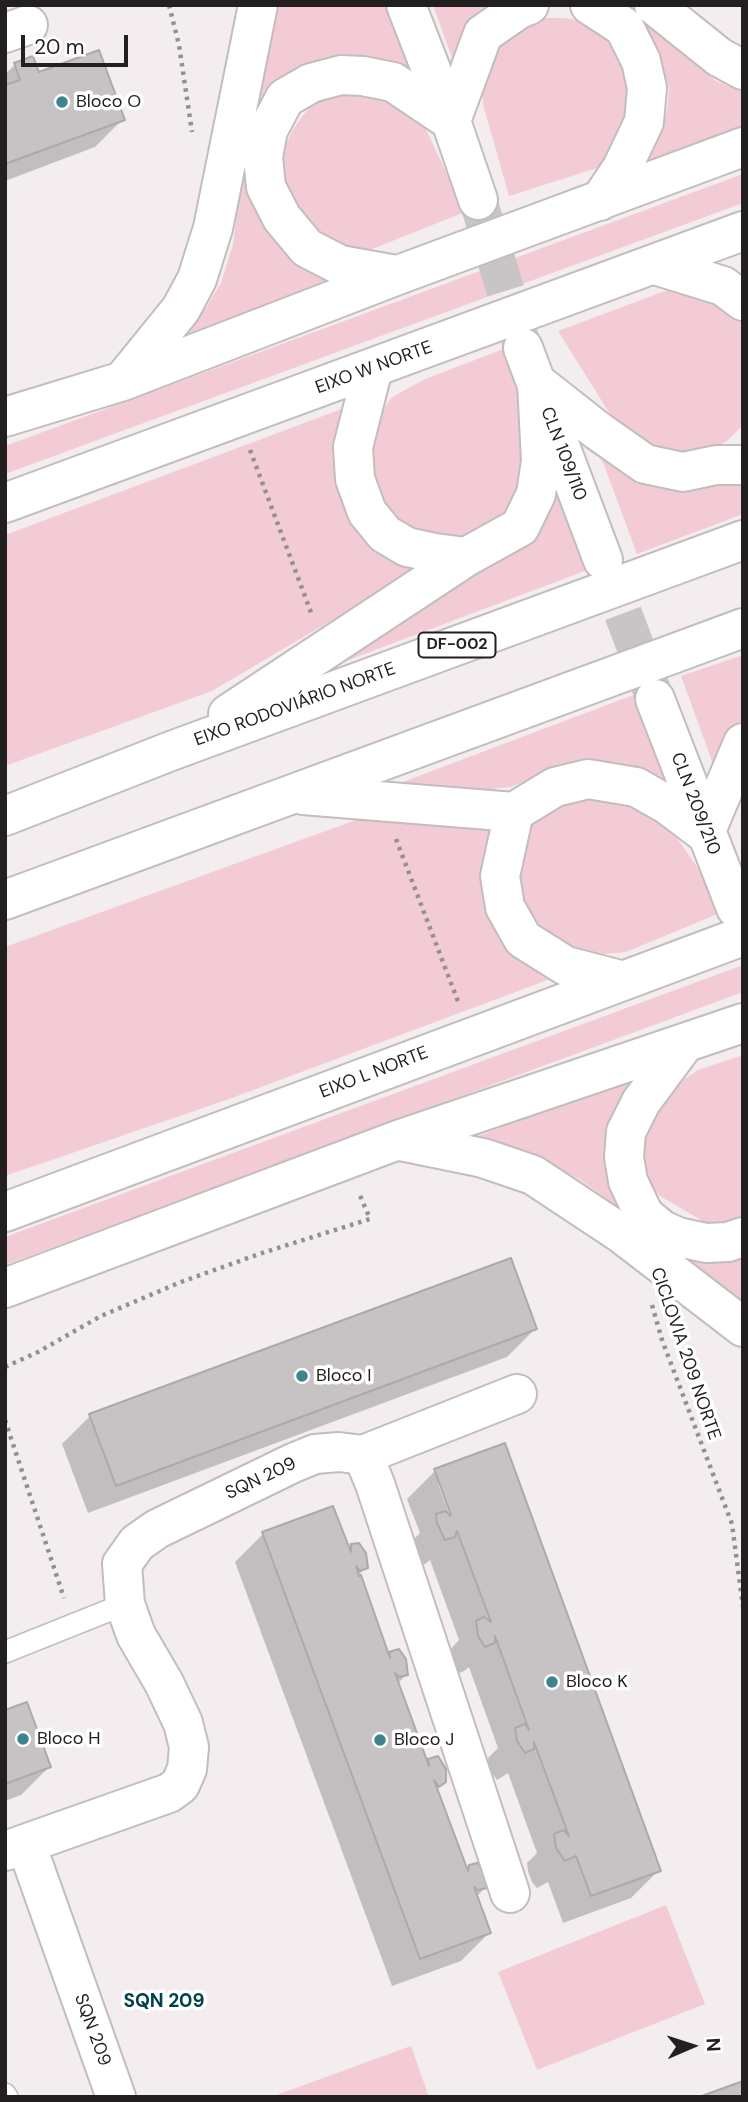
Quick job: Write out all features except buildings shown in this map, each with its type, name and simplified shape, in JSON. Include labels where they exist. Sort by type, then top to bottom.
[{"type":"main road","points":[[123,381],[181,310],[197,278],[213,228],[258,5]]},
{"type":"main road","points":[[406,5],[478,200]]},
{"type":"main road","points":[[451,121],[483,34],[519,9],[530,5]]},
{"type":"main road","points":[[590,5],[624,27],[641,61],[647,88],[644,122],[622,168],[600,201]]},
{"type":"main road","points":[[654,5],[719,57],[743,70]]},
{"type":"main road","points":[[398,275],[340,265],[307,248],[282,218],[265,187],[263,157],[268,130],[285,98],[311,83],[341,75],[393,82],[451,121]]},
{"type":"main road","points":[[5,418],[123,381],[743,147]]},
{"type":"main road","name":"EIXO W NORTE","points":[[5,503],[743,231]]},
{"type":"main road","points":[[655,265],[723,286],[743,301]]},
{"type":"main road","name":"CLN 109/110","points":[[523,348],[603,560]]},
{"type":"main road","points":[[373,368],[353,447],[355,479],[367,512],[385,534],[407,547],[466,557]]},
{"type":"main road","points":[[537,383],[645,464],[683,472],[734,459]]},
{"type":"main road","points":[[171,751],[466,557],[520,527],[536,494],[541,461],[537,383]]},
{"type":"main road","name":"EIXO RODOVIÁRIO NORTE","points":[[5,816],[171,751],[743,540]]},
{"type":"main road","points":[[5,900],[743,628]]},
{"type":"main road","name":"CLN 209/210","points":[[655,699],[739,922]]},
{"type":"main road","points":[[290,794],[514,813],[555,787],[588,779],[636,787],[668,805],[705,833],[743,743]]},
{"type":"main road","points":[[514,813],[500,876],[505,907],[523,939],[566,965],[620,980]]},
{"type":"main road","name":"EIXO L NORTE","points":[[5,1212],[620,980],[739,922]]},
{"type":"main road","points":[[5,1288],[398,1140],[743,1023]]},
{"type":"main road","points":[[684,1044],[641,1102],[626,1132],[624,1157],[628,1181],[643,1215],[678,1237],[706,1243],[728,1242],[743,1237]]},
{"type":"main road","points":[[398,1140],[483,1158],[533,1175],[622,1234],[743,1327]]},
{"type":"main road","points":[[510,1893],[386,1514],[362,1455],[517,1394]]},
{"type":"main road","name":"SQN 209","points":[[116,2097],[16,1848],[169,1793],[180,1785],[187,1769],[189,1747],[183,1723],[136,1635],[125,1604],[122,1564],[137,1543],[157,1529],[315,1454],[339,1452],[362,1455]]},
{"type":"lane","points":[[5,1652],[125,1604]]},
{"type":"path","points":[[169,5],[179,44],[193,135]]},
{"type":"path","points":[[249,449],[315,622]]},
{"type":"path","points":[[392,828],[459,1006]]},
{"type":"path","points":[[5,1367],[38,1352],[101,1316],[181,1282],[370,1219],[346,1160]]},
{"type":"path","name":"CICLOVIA 209 NORTE","points":[[651,1301],[662,1340],[732,1524],[743,1607]]},
{"type":"path","points":[[5,1420],[73,1625]]},
{"type":"shaded area","points":[[276,5],[392,5],[421,82],[319,71],[255,170],[353,277],[180,340],[221,283],[233,244],[239,197]]},
{"type":"shaded area","points":[[433,5],[504,5],[456,69]]},
{"type":"shaded area","points":[[613,5],[626,5],[716,81],[743,92],[743,132],[636,171],[652,153],[661,132],[669,89],[660,55],[649,39]]},
{"type":"shaded area","points":[[546,18],[583,21],[626,51],[638,119],[600,167],[509,196],[484,108],[481,87],[487,51],[528,23]]},
{"type":"shaded area","points":[[342,92],[376,92],[422,121],[465,212],[367,251],[338,250],[306,228],[284,193],[282,168],[286,145],[303,115],[317,101]]},
{"type":"shaded area","points":[[743,174],[743,203],[5,474],[5,446]]},
{"type":"shaded area","points":[[674,289],[688,289],[743,317],[743,425],[727,441],[705,452],[687,455],[653,450],[626,432],[610,414],[558,331]]},
{"type":"shaded area","points":[[514,345],[531,453],[517,505],[486,531],[458,540],[404,528],[369,487],[370,429],[391,398],[425,379]]},
{"type":"shaded area","points":[[347,407],[337,448],[422,567],[212,691],[5,766],[5,535]]},
{"type":"shaded area","points":[[594,438],[743,483],[743,514],[637,554]]},
{"type":"shaded area","points":[[555,487],[598,566],[298,679]]},
{"type":"shaded area","points":[[743,655],[743,724],[720,783],[681,676]]},
{"type":"shaded area","points":[[644,691],[684,797],[660,776],[637,767],[612,762],[576,762],[510,787],[472,791],[400,783]]},
{"type":"shaded area","points":[[607,789],[670,828],[727,910],[626,952],[593,955],[578,952],[545,935],[532,921],[520,890],[519,872],[528,830],[539,816],[559,800]]},
{"type":"shaded area","points":[[367,816],[499,825],[491,853],[561,975],[229,1099],[5,1176],[5,947]]},
{"type":"shaded area","points":[[743,965],[743,992],[5,1265],[5,1237]]},
{"type":"shaded area","points":[[743,1055],[743,1224],[719,1227],[706,1223],[660,1196],[648,1181],[641,1162],[644,1135],[669,1090],[698,1070]]},
{"type":"shaded area","points":[[643,1072],[625,1197],[743,1252],[743,1312],[579,1179],[522,1153],[476,1137]]},
{"type":"shaded area","points":[[666,1905],[705,2004],[537,2070],[498,1972]]},
{"type":"shaded area","points":[[411,2046],[429,2097],[271,2097]]},
{"type":"tunnel","points":[[478,200],[523,348]]},
{"type":"tunnel","points":[[603,560],[654,696]]},
{"type":"place","name":"Bloco O","points":[[62,102]]},
{"type":"place","name":"Bloco I","points":[[302,1376]]},
{"type":"place","name":"Bloco K","points":[[552,1682]]},
{"type":"place","name":"Bloco H","points":[[23,1739]]},
{"type":"place","name":"Bloco J","points":[[380,1740]]},
{"type":"district","name":"SQN 209","points":[[164,2002]]}]
